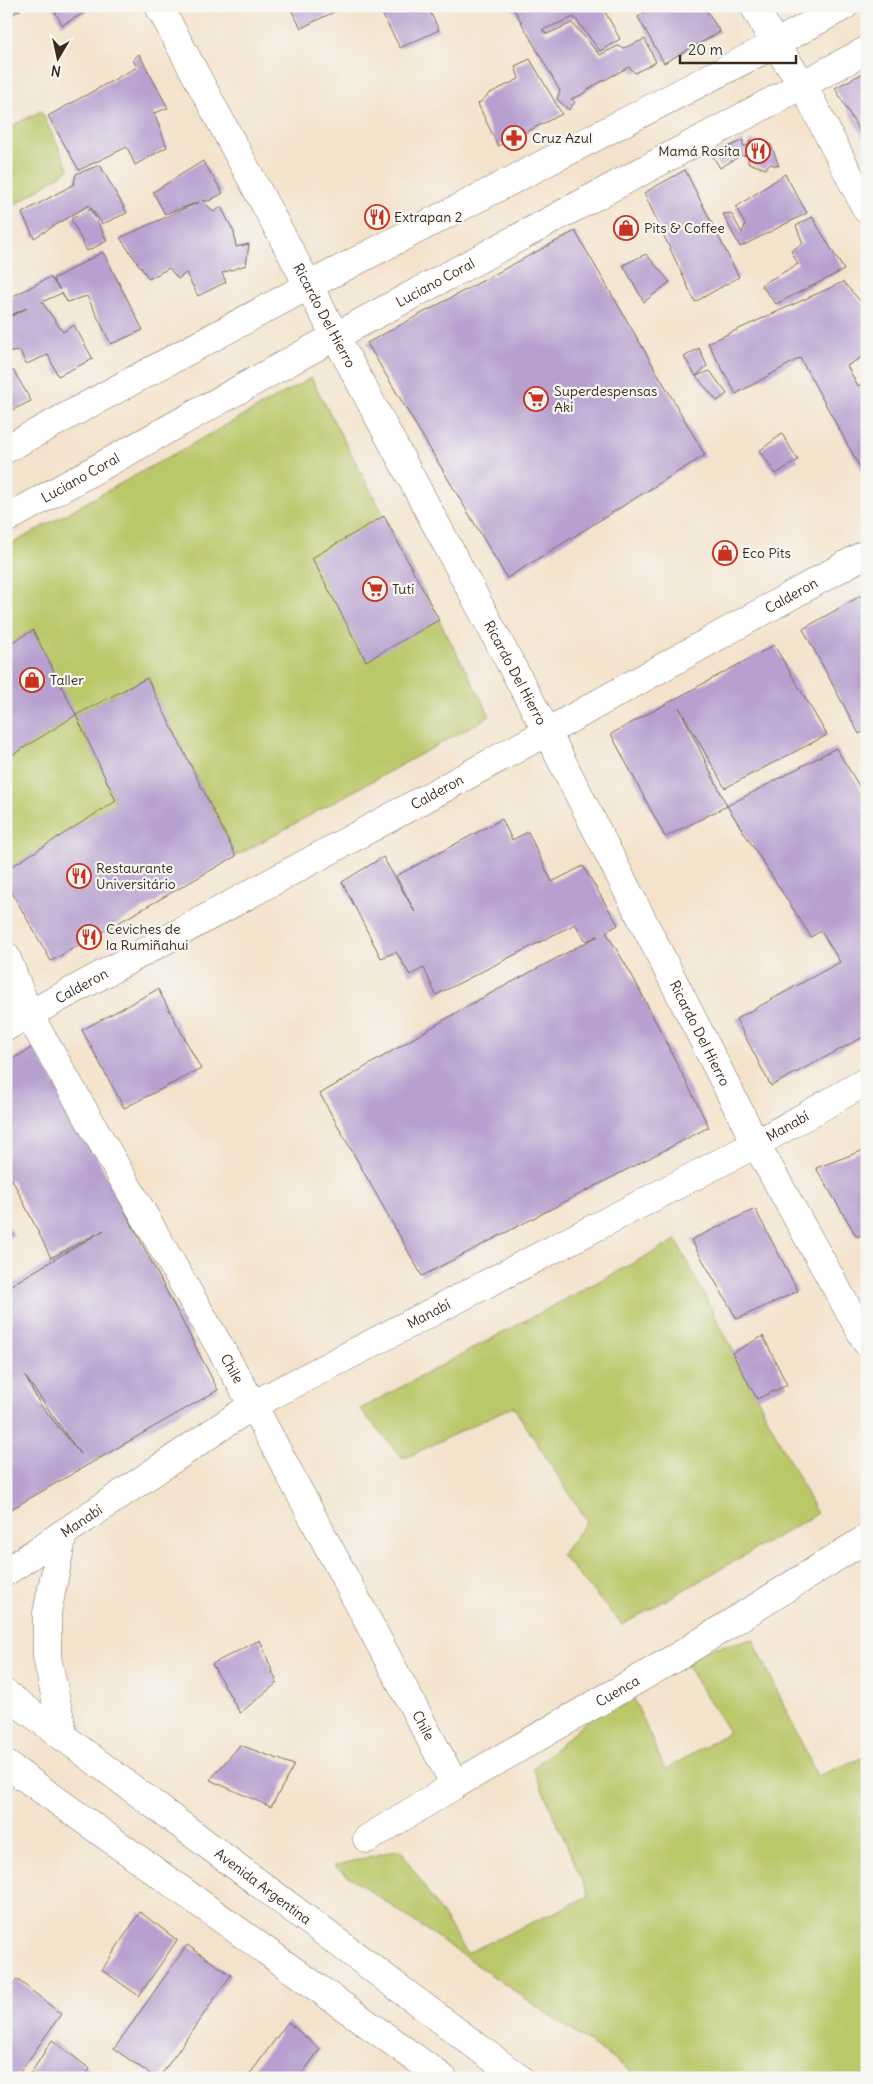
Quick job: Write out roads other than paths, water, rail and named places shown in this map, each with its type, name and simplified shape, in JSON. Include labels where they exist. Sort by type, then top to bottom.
[{"type":"street","name":"Ricardo Del Hierro","points":[[159,6],[334,337],[547,732],[756,1144],[867,1343]]},
{"type":"street","points":[[754,6],[775,44],[803,85],[867,210]]},
{"type":"street","points":[[6,449],[308,286],[775,44],[844,6]]},
{"type":"street","name":"Luciano Coral","points":[[6,519],[334,337],[867,50]]},
{"type":"street","name":"Calderon","points":[[18,1021],[547,732],[867,553]]},
{"type":"street","name":"Chile","points":[[6,956],[18,1021],[253,1405],[455,1784]]},
{"type":"street","name":"Manabí","points":[[6,1572],[253,1405],[756,1144],[867,1080]]},
{"type":"street","points":[[63,1534],[47,1613],[47,1656],[64,1738]]},
{"type":"street","name":"Cuenca","points":[[367,1839],[455,1784],[680,1655],[867,1538]]},
{"type":"street","name":"Avenida Argentina","points":[[6,1694],[520,2078]]},
{"type":"street","points":[[6,1764],[432,2075]]},
{"type":"place","name":"Cruz Azul","points":[[514,138]]},
{"type":"place","name":"Mamá Rosita","points":[[758,151]]},
{"type":"place","name":"Extrapan 2","points":[[377,217]]},
{"type":"place","name":"Pits & Coffee","points":[[626,228]]},
{"type":"place","name":"Superdespensas Aki","points":[[536,399]]},
{"type":"place","name":"Eco Pits","points":[[725,553]]},
{"type":"place","name":"Tuti","points":[[375,589]]},
{"type":"place","name":"Taller","points":[[32,680]]},
{"type":"place","name":"Restaurante Universitário","points":[[79,876]]},
{"type":"place","name":"Ceviches de la Rumiñahui","points":[[89,937]]}]
